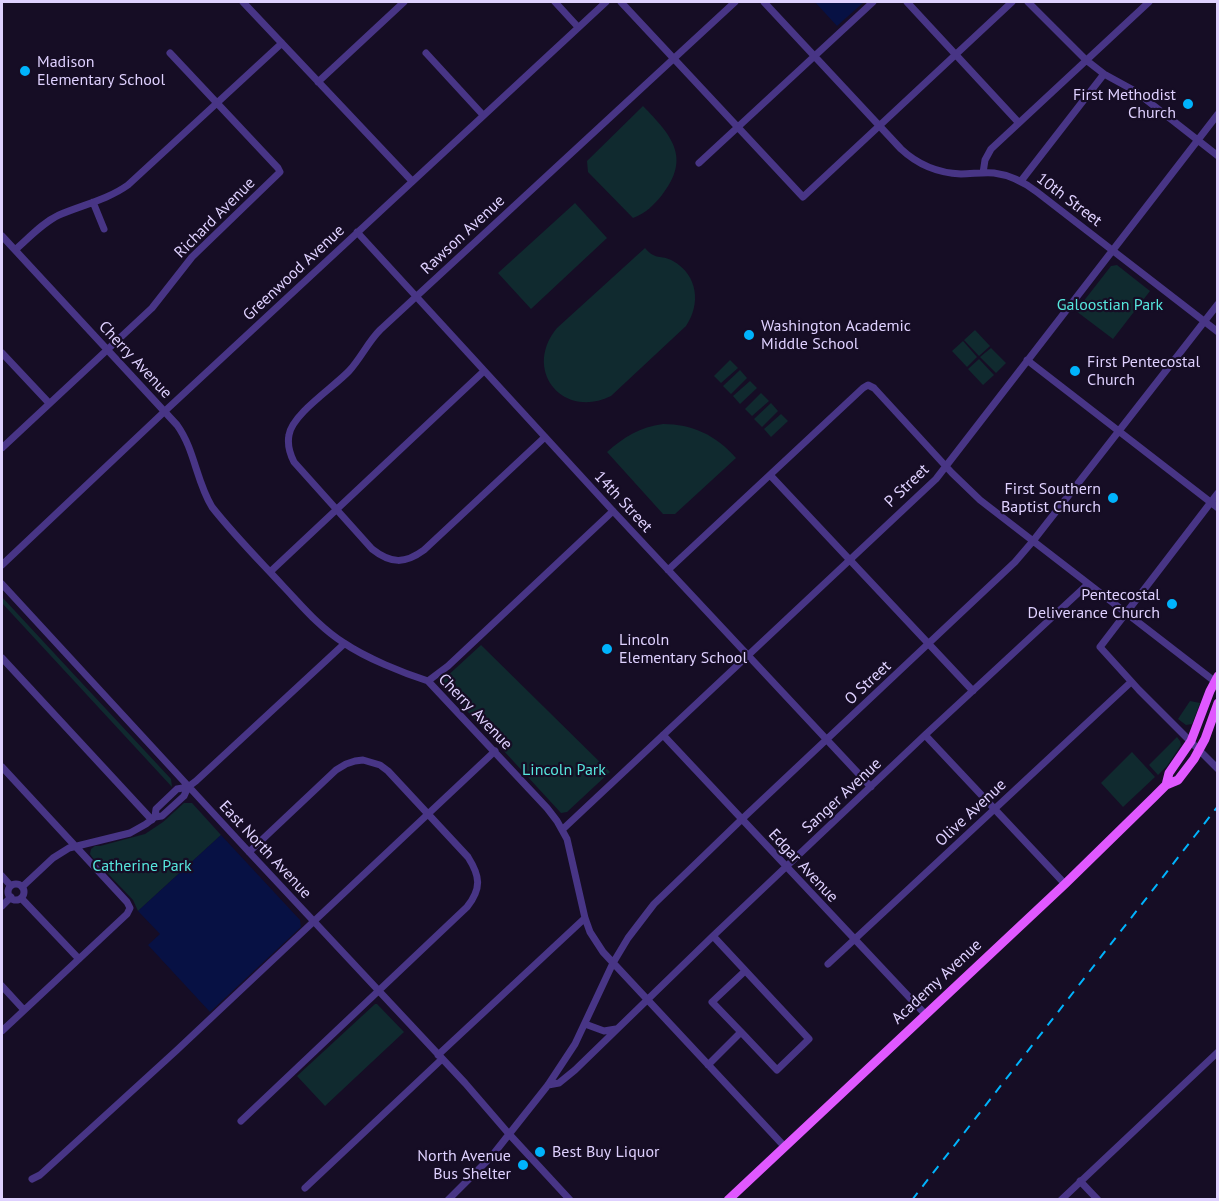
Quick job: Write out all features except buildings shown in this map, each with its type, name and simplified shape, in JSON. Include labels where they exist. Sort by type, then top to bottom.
[{"type":"main road","name":"Academy Avenue","points":[[728,1200],[1142,810],[1166,784],[1169,773],[1191,741],[1216,681]]},
{"type":"main road","name":"Academy Avenue","points":[[1166,784],[1178,780],[1200,750],[1218,703]]},
{"type":"street","points":[[243,2],[412,181]]},
{"type":"street","points":[[318,82],[404,2]]},
{"type":"street","points":[[555,2],[578,27]]},
{"type":"street","name":"Greenwood Avenue","points":[[2,565],[606,2]]},
{"type":"street","points":[[621,2],[803,197],[1012,2]]},
{"type":"street","name":"Rawson Avenue","points":[[545,437],[424,550],[407,560],[399,561],[389,560],[372,549],[294,462],[288,444],[291,429],[299,416],[353,366],[380,330],[735,2]]},
{"type":"street","name":"10th Street","points":[[764,2],[906,154],[924,165],[944,172],[1002,174],[1022,182],[1218,332]]},
{"type":"street","points":[[699,163],[873,2]]},
{"type":"street","points":[[907,2],[1018,123]]},
{"type":"street","points":[[1028,2],[1086,60],[1104,74],[1135,91],[1218,156]]},
{"type":"street","points":[[983,172],[987,154],[991,149],[1149,2]]},
{"type":"street","points":[[15,250],[49,221],[110,196],[128,185],[282,43]]},
{"type":"street","name":"Richard Avenue","points":[[2,447],[152,308],[201,248],[280,172],[170,53]]},
{"type":"street","points":[[426,53],[483,115]]},
{"type":"street","points":[[1022,182],[1104,74]]},
{"type":"street","name":"P Street","points":[[563,829],[936,479],[1218,114]]},
{"type":"street","points":[[93,202],[104,229]]},
{"type":"street","name":"14th Street","points":[[357,232],[613,512],[871,787]]},
{"type":"street","name":"Cherry Avenue","points":[[2,236],[177,425],[187,441],[200,482],[212,507],[270,572],[320,624],[344,644],[412,676],[428,681],[547,808],[563,829],[570,849],[585,918],[596,943],[784,1146]]},
{"type":"street","name":"O Street","points":[[548,1085],[572,1050],[613,963],[628,938],[654,904],[1015,562],[1218,304]]},
{"type":"street","points":[[2,353],[49,403]]},
{"type":"street","points":[[1027,360],[1218,508]]},
{"type":"street","points":[[270,572],[484,371]]},
{"type":"street","points":[[668,570],[868,385],[874,388],[980,500],[1216,681]]},
{"type":"street","points":[[770,475],[973,692]]},
{"type":"street","points":[[1218,493],[1100,647],[1218,769]]},
{"type":"street","points":[[428,681],[448,666],[613,512]]},
{"type":"street","name":"East North Avenue","points":[[2,584],[570,1200]]},
{"type":"street","name":"Sanger Avenue","points":[[448,1200],[491,1157],[548,1085],[560,1083],[610,1037],[647,999],[925,735],[1088,584]]},
{"type":"street","points":[[22,887],[53,858],[69,848],[130,832],[146,824],[153,818],[156,809],[177,789],[188,787],[196,781],[344,644]]},
{"type":"street","points":[[2,657],[153,818]]},
{"type":"street","name":"Olive Avenue","points":[[828,964],[1131,681]]},
{"type":"street","name":"Edgar Avenue","points":[[663,735],[925,1014]]},
{"type":"street","points":[[925,735],[1065,884]]},
{"type":"street","points":[[32,1179],[40,1175],[314,922],[495,751]]},
{"type":"street","points":[[241,1121],[467,907],[474,899],[478,879],[468,857],[388,771],[380,765],[363,760],[355,761],[336,770],[249,852]]},
{"type":"street","points":[[2,767],[127,902],[130,908],[127,914],[2,1031]]},
{"type":"street","points":[[2,876],[11,886]]},
{"type":"street","points":[[10,897],[16,900],[21,898],[24,891],[18,884],[11,886]]},
{"type":"street","points":[[10,897],[11,886]]},
{"type":"street","points":[[2,906],[10,897]]},
{"type":"street","points":[[21,898],[79,959]]},
{"type":"street","points":[[305,1188],[585,918]]},
{"type":"street","points":[[713,936],[809,1039],[777,1070],[712,1002],[745,971]]},
{"type":"street","points":[[2,986],[24,1010]]},
{"type":"street","points":[[585,1024],[604,1031],[616,1029]]},
{"type":"street","points":[[708,1065],[741,1032]]},
{"type":"street","points":[[1061,1200],[1218,1052]]},
{"type":"street","points":[[1080,1181],[1098,1200]]},
{"type":"green space","points":[[643,106],[669,137],[677,158],[676,169],[671,181],[659,199],[646,211],[633,218],[588,172],[587,161]]},
{"type":"green space","points":[[575,203],[607,238],[531,309],[498,273]]},
{"type":"green space","points":[[645,248],[655,256],[673,261],[688,274],[695,290],[691,317],[686,326],[611,396],[593,402],[577,401],[564,396],[553,387],[546,374],[544,360],[547,344],[557,328]]},
{"type":"green space","name":"Galoostian Park","points":[[1117,265],[1150,291],[1113,339],[1076,311],[1111,266]]},
{"type":"green space","points":[[975,330],[990,346],[979,356],[964,340]]},
{"type":"green space","points":[[963,341],[977,357],[967,367],[952,351]]},
{"type":"green space","points":[[991,348],[1006,363],[996,373],[980,357]]},
{"type":"green space","points":[[979,359],[994,375],[983,385],[968,369]]},
{"type":"green space","points":[[730,360],[738,368],[721,383],[714,376]]},
{"type":"green space","points":[[740,370],[747,378],[731,394],[723,386]]},
{"type":"green space","points":[[750,381],[757,388],[740,404],[733,396]]},
{"type":"green space","points":[[761,393],[769,401],[752,416],[745,409]]},
{"type":"green space","points":[[771,403],[778,411],[762,427],[754,419]]},
{"type":"green space","points":[[781,414],[788,421],[771,437],[764,429]]},
{"type":"green space","points":[[663,424],[684,426],[703,432],[720,443],[736,458],[675,514],[663,514],[607,452],[633,434]]},
{"type":"green space","points":[[2,597],[171,779],[172,787],[2,603]]},
{"type":"green space","name":"Lincoln Park","points":[[481,645],[610,772],[567,812],[561,813],[444,686],[444,679]]},
{"type":"green space","points":[[1190,701],[1200,703],[1192,724],[1186,725],[1178,719]]},
{"type":"green space","points":[[1177,737],[1181,745],[1158,775],[1149,765]]},
{"type":"green space","points":[[1132,752],[1155,777],[1123,807],[1101,783]]},
{"type":"green space","name":"Catherine Park","points":[[184,803],[192,803],[221,835],[138,911],[133,900],[92,857],[91,849],[95,846],[145,834],[163,822]]},
{"type":"green space","points":[[375,1004],[404,1032],[325,1106],[297,1076]]},
{"type":"shaded area","points":[[815,2],[864,2],[837,26]]},
{"type":"shaded area","points":[[221,835],[300,920],[301,927],[210,1012],[148,945],[160,934],[138,911]]},
{"type":"railway","points":[[912,1200],[1218,806]]},
{"type":"place","name":"Madison Elementary School","points":[[25,71]]},
{"type":"place","name":"First Methodist Church","points":[[1188,104]]},
{"type":"place","name":"Washington Academic Middle School","points":[[749,335]]},
{"type":"place","name":"First Pentecostal Church","points":[[1075,371]]},
{"type":"place","name":"First Southern Baptist Church","points":[[1113,498]]},
{"type":"place","name":"Pentecostal Deliverance Church","points":[[1172,604]]},
{"type":"place","name":"Lincoln Elementary School","points":[[607,649]]},
{"type":"place","name":"Best Buy Liquor","points":[[540,1152]]},
{"type":"place","name":"North Avenue Bus Shelter","points":[[523,1165]]}]
